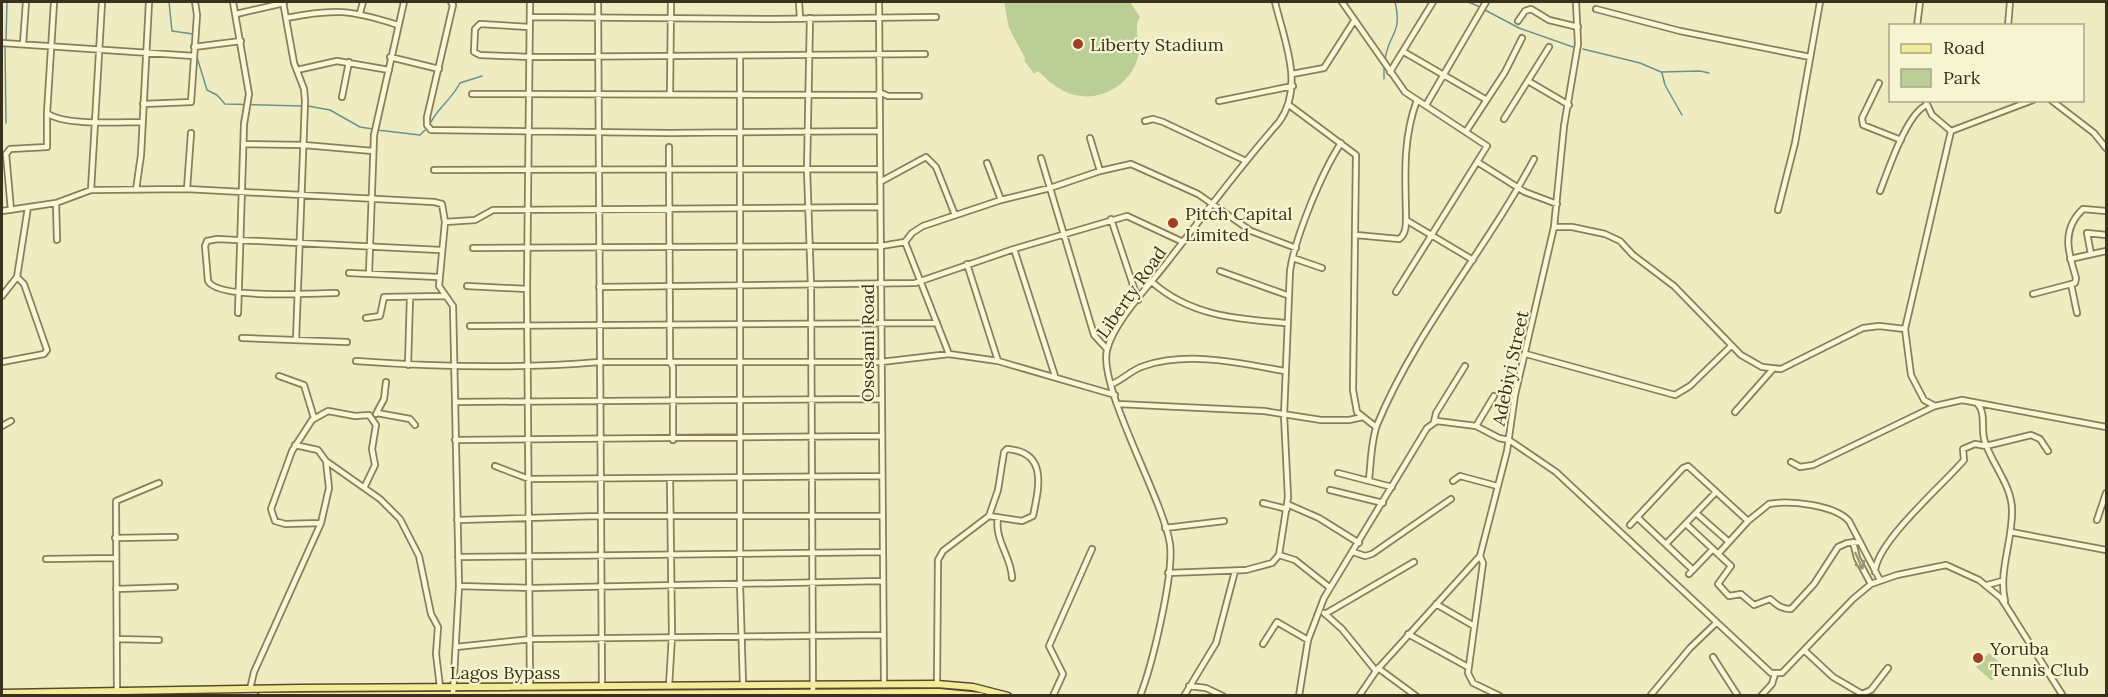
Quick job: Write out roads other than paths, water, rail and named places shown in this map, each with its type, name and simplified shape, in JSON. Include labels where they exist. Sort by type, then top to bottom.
[{"type":"main road","name":"Lagos Bypass","points":[[602,692],[669,686],[938,684],[973,687],[1008,696]]},
{"type":"main road","name":"Lagos Bypass","points":[[2,693],[117,693],[250,689],[439,692]]},
{"type":"main road","name":"Lagos Bypass","points":[[261,696],[372,695],[453,690],[981,696]]},
{"type":"street","points":[[22,44],[26,2]]},
{"type":"street","points":[[11,210],[6,154],[10,148],[47,147],[54,2]]},
{"type":"street","points":[[91,190],[102,2]]},
{"type":"street","points":[[136,190],[143,122],[149,2]]},
{"type":"street","points":[[143,104],[191,102],[197,15],[195,2]]},
{"type":"street","points":[[233,2],[249,94],[239,240],[238,313]]},
{"type":"street","points":[[236,14],[284,2],[305,101],[296,340]]},
{"type":"street","points":[[360,13],[363,2]]},
{"type":"street","points":[[369,273],[375,127],[404,2]]},
{"type":"street","points":[[451,2],[453,5],[427,117],[429,128],[436,131],[879,131]]},
{"type":"street","points":[[530,2],[527,289],[531,692]]},
{"type":"street","points":[[598,2],[599,516],[602,692]]},
{"type":"street","points":[[670,94],[671,2]]},
{"type":"street","points":[[799,2],[800,18]]},
{"type":"street","name":"Ososami Road","points":[[879,2],[884,685]]},
{"type":"street","name":"Liberty Road","points":[[1140,696],[1152,658],[1168,573],[1170,546],[1166,528],[1115,395],[1106,366],[1107,349],[1112,335],[1138,300],[1246,160],[1279,122],[1289,105],[1293,86],[1292,74],[1275,2]]},
{"type":"street","points":[[1342,2],[1405,92],[1467,130],[1487,146],[1479,163],[1396,292]]},
{"type":"street","points":[[1390,72],[1433,2]]},
{"type":"street","points":[[1426,105],[1486,2]]},
{"type":"street","name":"Adebiyi Street","points":[[1359,696],[1377,669],[1480,556],[1509,440],[1512,409],[1554,227],[1574,79],[1578,27],[1576,2]]},
{"type":"street","points":[[1778,210],[1792,156],[1820,2]]},
{"type":"street","points":[[1917,24],[1920,2]]},
{"type":"street","points":[[2008,24],[2010,2]]},
{"type":"street","points":[[1518,21],[1530,9],[1549,20],[1578,27]]},
{"type":"street","points":[[1596,9],[1680,31],[1810,57]]},
{"type":"street","points":[[286,18],[325,10],[360,13],[398,25]]},
{"type":"street","points":[[530,17],[936,17]]},
{"type":"street","points":[[810,18],[810,131],[807,169],[811,247],[813,694]]},
{"type":"street","points":[[1292,74],[1324,68],[1354,21]]},
{"type":"street","points":[[529,27],[480,24],[475,29],[474,48],[480,55],[530,57],[925,54]]},
{"type":"street","points":[[1467,130],[1485,99],[1505,72],[1522,38]]},
{"type":"street","points":[[194,47],[241,40]]},
{"type":"street","points":[[2,43],[194,56]]},
{"type":"street","points":[[1504,119],[1549,47]]},
{"type":"street","points":[[1404,52],[1485,99]]},
{"type":"street","points":[[390,57],[439,69]]},
{"type":"street","points":[[740,57],[740,584],[743,685]]},
{"type":"street","points":[[297,70],[320,63],[349,62],[389,70]]},
{"type":"street","points":[[342,98],[349,62]]},
{"type":"street","points":[[1528,81],[1569,105]]},
{"type":"street","points":[[1879,83],[1863,118],[1863,124],[1901,140]]},
{"type":"street","points":[[1219,100],[1293,86]]},
{"type":"street","points":[[472,94],[879,94],[919,96]]},
{"type":"street","points":[[1356,235],[1399,239],[1404,235],[1406,220],[1404,157],[1408,127],[1417,100]]},
{"type":"street","points":[[1951,131],[2028,102]]},
{"type":"street","points":[[2054,102],[2094,133],[2106,148]]},
{"type":"street","points":[[1880,191],[1901,140],[1919,109],[1926,103],[1932,115],[1951,131]]},
{"type":"street","points":[[1289,105],[1356,155],[1353,390],[1357,412],[1376,427]]},
{"type":"street","points":[[47,113],[54,117],[94,121],[143,122]]},
{"type":"street","points":[[1145,121],[1153,119],[1163,122],[1246,160]]},
{"type":"street","points":[[1935,406],[1924,400],[1911,375],[1905,329],[1951,131]]},
{"type":"street","points":[[187,189],[191,133]]},
{"type":"street","points":[[1090,138],[1100,171]]},
{"type":"street","points":[[1168,573],[1235,571],[1265,566],[1279,555],[1287,507],[1284,371],[1287,296],[1296,248],[1328,165],[1341,143]]},
{"type":"street","points":[[244,144],[304,145],[373,151]]},
{"type":"street","points":[[669,147],[667,171],[673,440]]},
{"type":"street","points":[[880,182],[926,157],[936,167],[955,215]]},
{"type":"street","points":[[1041,158],[1094,335],[1107,349]]},
{"type":"street","points":[[1369,479],[1376,427],[1409,358],[1519,188],[1534,159]]},
{"type":"street","points":[[987,163],[1001,200]]},
{"type":"street","points":[[1479,163],[1519,188],[1557,204]]},
{"type":"street","points":[[473,248],[881,246],[905,242],[917,229],[955,215],[1123,164],[1135,165],[1188,189],[1251,231],[1296,248]]},
{"type":"street","points":[[434,171],[880,169]]},
{"type":"street","points":[[2,211],[56,203],[91,190],[187,189],[439,203],[445,222],[440,250],[439,290],[453,306],[459,586],[453,690]]},
{"type":"street","points":[[56,203],[57,240]]},
{"type":"street","points":[[2,296],[17,277],[28,207]]},
{"type":"street","points":[[445,222],[475,220],[493,210],[880,207]]},
{"type":"street","points":[[2033,294],[2071,284],[2076,280],[2066,238],[2079,213],[2087,208],[2106,211]]},
{"type":"street","points":[[599,287],[880,284],[919,281],[1111,219],[1130,216],[1183,242]]},
{"type":"street","points":[[1111,219],[1138,300]]},
{"type":"street","points":[[1406,220],[1473,260]]},
{"type":"street","points":[[1554,227],[1572,227],[1605,234],[1620,241],[1633,255],[1674,286],[1731,346],[1747,359],[1772,370]]},
{"type":"street","points":[[2091,255],[2087,233],[2106,235]]},
{"type":"street","points":[[336,293],[238,293],[217,289],[209,285],[205,246],[212,240],[239,240],[440,250]]},
{"type":"street","points":[[905,242],[949,354]]},
{"type":"street","points":[[1014,249],[1055,376]]},
{"type":"street","points":[[2070,259],[2106,251]]},
{"type":"street","points":[[1293,258],[1322,268]]},
{"type":"street","points":[[967,264],[998,361]]},
{"type":"street","points":[[1220,271],[1287,296]]},
{"type":"street","points":[[349,273],[438,277]]},
{"type":"street","points":[[2,362],[44,354],[47,350],[24,284],[17,277]]},
{"type":"street","points":[[1152,282],[1177,300],[1219,317],[1286,323]]},
{"type":"street","points":[[2071,284],[2077,312]]},
{"type":"street","points":[[467,286],[527,289]]},
{"type":"street","points":[[366,318],[380,316],[384,297],[445,296]]},
{"type":"street","points":[[408,365],[410,297]]},
{"type":"street","points":[[470,326],[936,323]]},
{"type":"street","points":[[1735,411],[1772,370],[1792,364],[1863,328],[1879,326],[1905,329]]},
{"type":"street","points":[[242,338],[347,342]]},
{"type":"street","points":[[1526,354],[1675,395],[1690,386],[1731,346]]},
{"type":"street","points":[[356,361],[454,368],[529,365],[553,367],[599,362],[881,362],[949,354],[998,361],[1115,395]]},
{"type":"street","points":[[1112,384],[1142,366],[1166,361],[1207,360],[1284,371]]},
{"type":"street","points":[[1299,696],[1308,640],[1329,587],[1359,543],[1427,428],[1434,422],[1438,408],[1465,366]]},
{"type":"street","points":[[279,376],[304,385],[314,418]]},
{"type":"street","points":[[373,419],[387,382]]},
{"type":"street","points":[[1476,426],[1494,396]]},
{"type":"street","points":[[455,402],[881,399]]},
{"type":"street","points":[[1791,462],[1800,467],[1813,465],[1935,406],[1962,400],[2106,427]]},
{"type":"street","points":[[1977,403],[1983,416],[1982,431],[1986,446],[2011,500],[2011,532],[2003,580],[2005,603]]},
{"type":"street","points":[[1118,404],[1264,411],[1330,420],[1363,417]]},
{"type":"street","points":[[1983,416],[1993,406]]},
{"type":"street","points":[[321,523],[281,524],[275,521],[272,514],[276,491],[286,472],[295,445],[314,418],[328,411],[355,416],[369,415],[373,419],[376,430],[372,449],[375,465],[365,486]]},
{"type":"street","points":[[377,413],[410,419],[415,425]]},
{"type":"street","points":[[2,426],[10,421]]},
{"type":"street","points":[[1434,422],[1476,426],[1499,438],[1509,440],[1573,486],[1764,668],[1775,674],[1782,673],[1853,599],[1871,584],[1941,565],[1959,569],[1995,592],[2005,603],[2062,696]]},
{"type":"street","points":[[1875,572],[1878,557],[1892,538],[1964,460],[1963,449],[1975,444],[1986,446],[2031,435],[2040,439],[2048,451]]},
{"type":"street","points":[[455,440],[673,440],[881,436]]},
{"type":"street","points":[[295,445],[318,450],[326,461],[365,486],[398,515],[419,556],[431,614],[438,627],[436,654],[439,692]]},
{"type":"street","points":[[938,684],[938,560],[943,551],[989,516],[998,490],[1004,452],[1007,449],[1016,449],[1032,458],[1040,474],[1033,516],[1022,521],[989,516]]},
{"type":"street","points":[[250,689],[254,672],[321,523],[329,488],[326,461]]},
{"type":"street","points":[[495,466],[529,479],[882,476]]},
{"type":"street","points":[[1630,525],[1685,467],[1692,468],[1748,521]]},
{"type":"street","points":[[1338,473],[1369,479],[1392,487]]},
{"type":"street","points":[[1453,481],[1460,476],[1497,486]]},
{"type":"street","points":[[669,686],[672,636],[669,583],[670,479]]},
{"type":"street","points":[[117,693],[116,501],[159,483]]},
{"type":"street","points":[[1330,490],[1383,503]]},
{"type":"street","points":[[1666,544],[1716,492]]},
{"type":"street","points":[[2097,520],[2106,493]]},
{"type":"street","points":[[1353,552],[1365,556],[1372,554],[1451,499]]},
{"type":"street","points":[[1263,503],[1287,507],[1319,518],[1359,543]]},
{"type":"street","points":[[1719,554],[1748,521],[1773,503],[1828,508],[1843,514],[1852,526],[1855,536],[1880,580]]},
{"type":"street","points":[[1696,513],[1729,542]]},
{"type":"street","points":[[457,520],[599,516],[882,516]]},
{"type":"street","points":[[1637,517],[1693,570]]},
{"type":"street","points":[[998,519],[998,535],[1011,568],[1012,578]]},
{"type":"street","points":[[1166,528],[1224,521]]},
{"type":"street","points":[[1686,524],[1732,568],[1718,584],[1730,596],[1738,593],[1754,605],[1770,599],[1781,608],[1791,609],[1814,584],[1838,547],[1847,543],[1860,542]]},
{"type":"street","points":[[2011,532],[2106,550]]},
{"type":"street","points":[[1855,536],[1852,544],[1871,584]]},
{"type":"street","points":[[115,538],[175,537]]},
{"type":"street","points":[[1053,696],[1063,674],[1049,646],[1092,549]]},
{"type":"street","points":[[1689,574],[1713,549]]},
{"type":"street","points":[[458,557],[883,552]]},
{"type":"street","points":[[1279,555],[1295,560],[1329,587]]},
{"type":"street","points":[[1480,556],[1483,563],[1468,667],[1473,682],[1500,696]]},
{"type":"street","points":[[46,559],[115,558]]},
{"type":"street","points":[[1325,614],[1414,562]]},
{"type":"street","points":[[1184,696],[1216,643],[1235,571]]},
{"type":"street","points":[[1987,585],[2003,580]]},
{"type":"street","points":[[1995,592],[2003,580]]},
{"type":"street","points":[[459,586],[531,588],[669,583],[812,584],[882,581]]},
{"type":"street","points":[[116,589],[175,587]]},
{"type":"street","points":[[1436,604],[1474,626]]},
{"type":"street","points":[[1319,610],[1377,669],[1416,696]]},
{"type":"street","points":[[1263,644],[1277,622],[1308,640]]},
{"type":"street","points":[[1650,696],[1690,648],[1716,623]]},
{"type":"street","points":[[1408,634],[1468,667]]},
{"type":"street","points":[[456,647],[531,639],[600,637],[883,635]]},
{"type":"street","points":[[117,639],[159,640]]},
{"type":"street","points":[[1804,650],[1833,678],[1862,694],[1871,690],[1888,668]]},
{"type":"street","points":[[1713,657],[1738,696]]},
{"type":"street","points":[[1761,696],[1772,684],[1775,674]]},
{"type":"street","points":[[1189,686],[1206,688],[1223,696]]},
{"type":"waterway","points":[[6,42],[7,2]]},
{"type":"waterway","points":[[169,2],[172,31],[193,34]]},
{"type":"waterway","points":[[1385,60],[1396,28],[1395,2]]},
{"type":"waterway","points":[[1468,2],[1480,7]]},
{"type":"waterway","points":[[1485,10],[1519,28],[1573,47]]},
{"type":"waterway","points":[[5,46],[6,123]]},
{"type":"waterway","points":[[1583,49],[1640,63],[1661,72],[1700,71],[1709,73]]},
{"type":"waterway","points":[[196,54],[207,90],[217,95],[225,104],[303,106]]},
{"type":"waterway","points":[[1384,65],[1384,79]]},
{"type":"waterway","points":[[1662,73],[1665,85],[1682,115]]},
{"type":"waterway","points":[[431,122],[460,83],[482,76]]},
{"type":"waterway","points":[[308,106],[330,110],[360,127],[373,129]]},
{"type":"waterway","points":[[377,130],[420,135],[425,130]]},
{"type":"place","name":"Liberty Stadium","points":[[1078,44]]},
{"type":"place","name":"Pitch Capital Limited","points":[[1173,223]]},
{"type":"place","name":"Yoruba Tennis Club","points":[[1978,658]]}]
